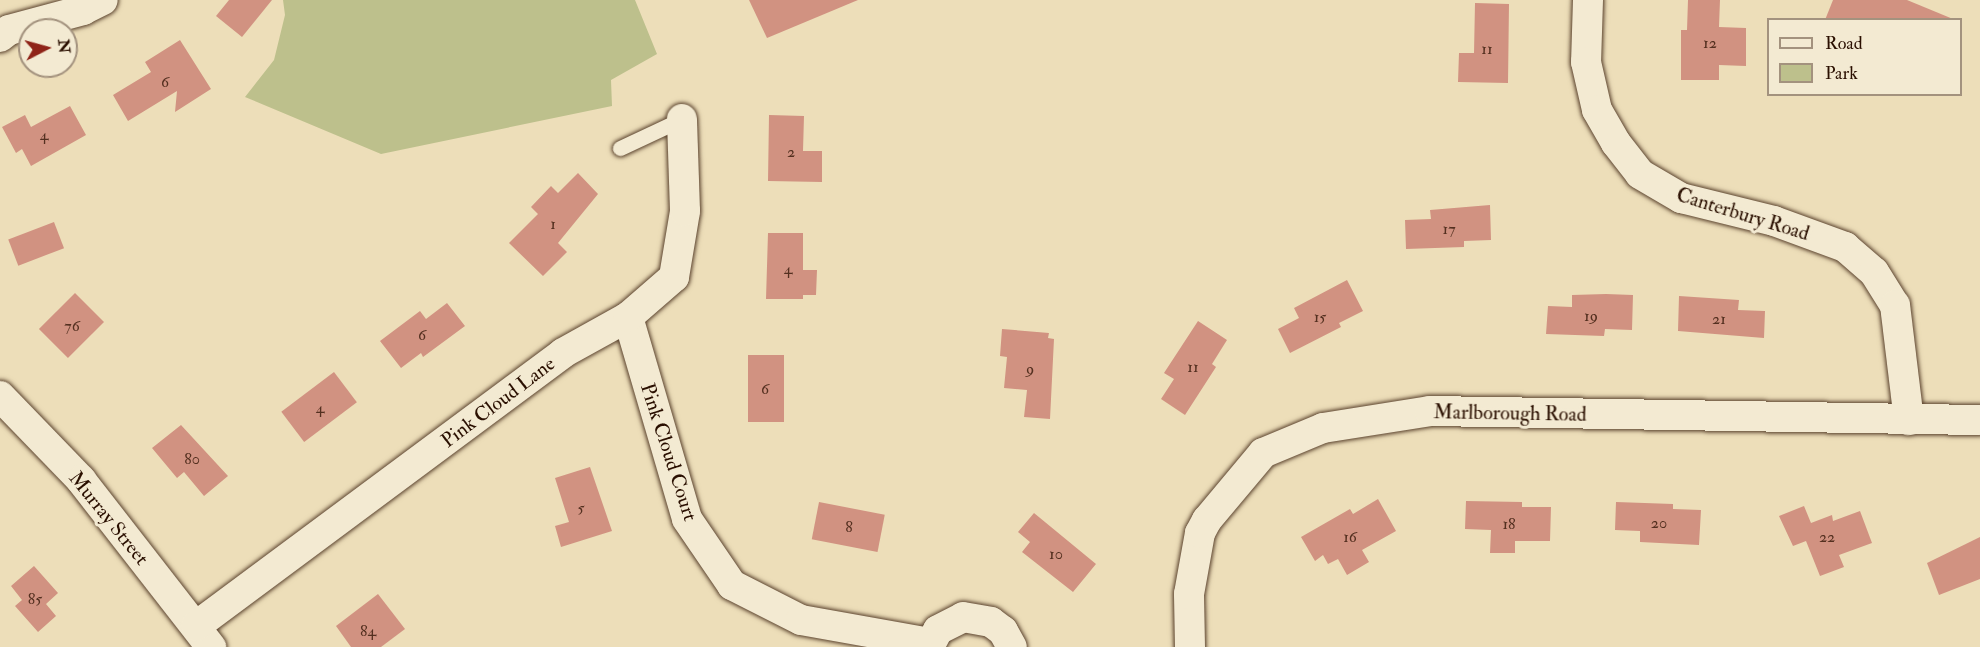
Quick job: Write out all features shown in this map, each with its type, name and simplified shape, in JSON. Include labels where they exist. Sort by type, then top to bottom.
[{"type":"street","points":[[0,37],[103,0]]},
{"type":"street","name":"Canterbury Road","points":[[1588,0],[1586,62],[1597,110],[1616,143],[1640,174],[1681,198],[1774,221],[1845,247],[1874,272],[1895,305],[1909,420]]},
{"type":"street","name":"Pink Cloud Lane","points":[[204,637],[562,353],[628,317],[674,277],[685,211],[682,119]]},
{"type":"street","name":"Pink Cloud Court","points":[[628,317],[687,519],[732,585],[801,620],[930,645],[950,622],[978,617],[1003,631],[1012,647]]},
{"type":"street","name":"Murray Street","points":[[0,396],[81,480],[204,637]]},
{"type":"street","name":"Marlborough Road","points":[[1190,647],[1189,594],[1200,534],[1207,520],[1263,453],[1323,428],[1430,411],[1980,420]]},
{"type":"lane","points":[[620,148],[682,119]]},
{"type":"green space","points":[[283,0],[635,0],[657,54],[611,80],[612,106],[381,154],[245,97],[274,60],[285,15]]},
{"type":"building","points":[[229,0],[272,0],[242,37],[216,16]]},
{"type":"building","points":[[749,0],[858,0],[767,38]]},
{"type":"building","points":[[1688,0],[1720,0],[1719,27],[1746,28],[1746,66],[1719,65],[1719,80],[1681,80],[1681,30],[1687,30]]},
{"type":"building","points":[[1833,0],[1907,0],[1951,18],[1826,18]]},
{"type":"building","points":[[1475,3],[1509,4],[1508,83],[1458,82],[1459,53],[1474,53]]},
{"type":"building","points":[[180,40],[211,89],[175,112],[177,91],[128,121],[113,95],[151,72],[145,62]]},
{"type":"building","points":[[70,106],[86,135],[31,166],[22,149],[16,153],[2,127],[25,115],[31,127]]},
{"type":"building","points":[[769,115],[804,116],[803,151],[822,151],[822,182],[768,181]]},
{"type":"building","points":[[578,173],[598,194],[558,243],[567,252],[543,276],[509,243],[538,214],[531,207],[551,186],[558,193]]},
{"type":"building","points":[[1490,205],[1491,240],[1464,241],[1464,247],[1406,249],[1405,220],[1431,219],[1430,210]]},
{"type":"building","points":[[54,222],[64,248],[18,266],[8,240]]},
{"type":"building","points":[[768,233],[803,233],[803,270],[817,270],[816,295],[803,295],[803,299],[766,299]]},
{"type":"building","points":[[1347,280],[1363,311],[1339,323],[1341,327],[1290,353],[1278,329],[1299,318],[1294,308]]},
{"type":"building","points":[[75,293],[104,322],[68,358],[39,329]]},
{"type":"building","points":[[1572,295],[1633,295],[1632,330],[1605,329],[1604,336],[1546,334],[1548,306],[1572,307]]},
{"type":"building","points":[[1679,296],[1739,300],[1738,310],[1765,311],[1764,338],[1678,331]]},
{"type":"building","points":[[447,303],[465,326],[423,357],[421,353],[401,368],[380,341],[420,311],[426,319]]},
{"type":"building","points":[[1198,321],[1227,340],[1212,364],[1216,367],[1185,415],[1161,399],[1174,379],[1164,373]]},
{"type":"building","points":[[1002,329],[1049,333],[1048,338],[1054,339],[1050,419],[1024,417],[1027,390],[1004,388],[1007,357],[1000,356]]},
{"type":"building","points":[[748,355],[784,355],[784,422],[748,422]]},
{"type":"building","points":[[334,372],[357,402],[304,442],[281,412]]},
{"type":"building","points":[[181,425],[228,476],[204,496],[184,472],[177,478],[152,448]]},
{"type":"building","points":[[590,467],[612,531],[561,547],[555,526],[569,522],[555,478]]},
{"type":"building","points":[[1378,499],[1396,531],[1362,550],[1369,562],[1347,575],[1338,559],[1328,564],[1323,555],[1315,561],[1301,537],[1350,509],[1353,514]]},
{"type":"building","points":[[1466,501],[1522,502],[1522,507],[1551,507],[1550,541],[1515,541],[1515,553],[1490,553],[1491,530],[1465,529]]},
{"type":"building","points":[[819,502],[885,515],[878,552],[812,539]]},
{"type":"building","points":[[1616,502],[1673,504],[1673,509],[1701,510],[1699,545],[1640,542],[1640,531],[1615,530]]},
{"type":"building","points":[[1804,506],[1811,523],[1832,515],[1833,521],[1860,511],[1872,543],[1839,555],[1844,567],[1820,576],[1806,541],[1793,546],[1779,516]]},
{"type":"building","points":[[1034,513],[1096,564],[1073,592],[1022,552],[1030,542],[1018,532]]},
{"type":"building","points":[[1980,537],[1980,579],[1939,595],[1927,563]]},
{"type":"building","points":[[34,566],[58,593],[46,604],[56,616],[38,632],[15,606],[22,600],[11,586]]},
{"type":"building","points":[[378,594],[405,629],[381,647],[351,647],[336,626]]}]
